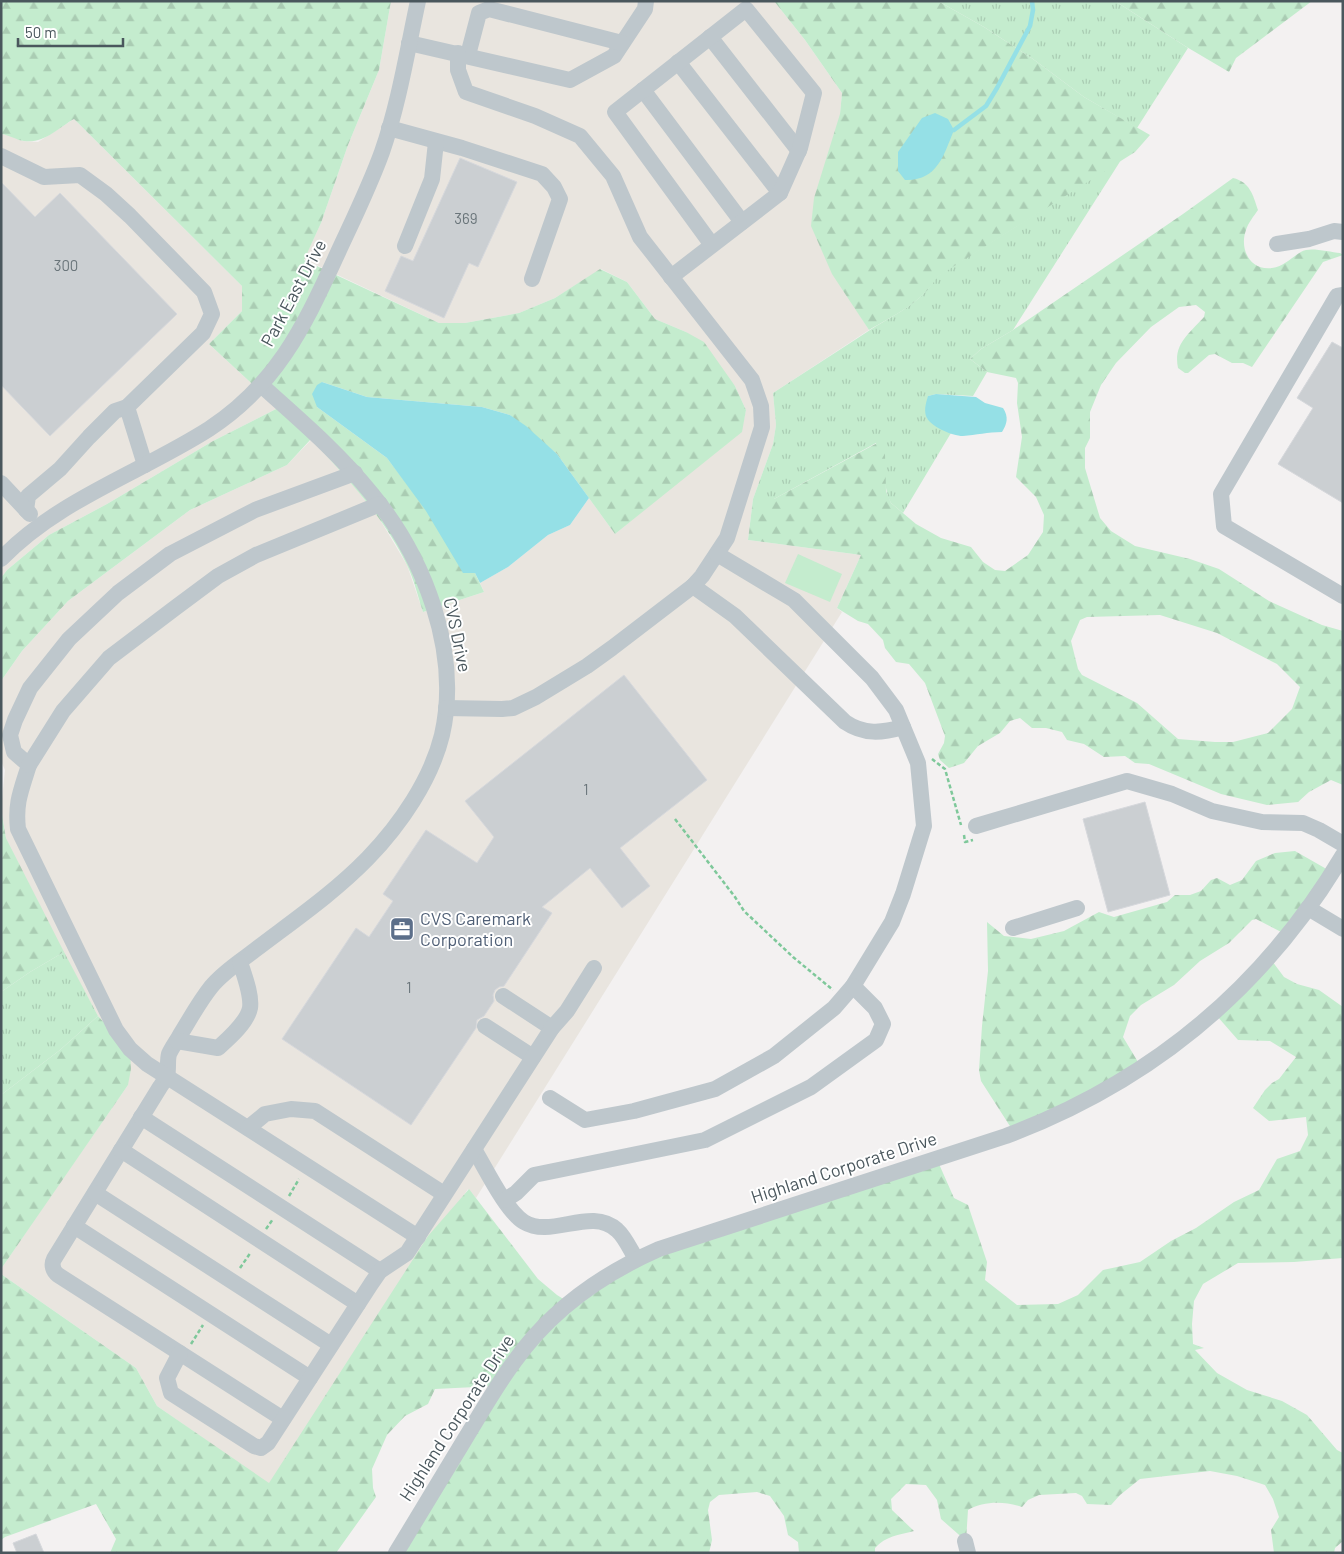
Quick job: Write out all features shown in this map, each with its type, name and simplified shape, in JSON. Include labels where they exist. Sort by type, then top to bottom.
[{"type":"street","name":"Park East Drive","points":[[1,558],[40,525],[68,507],[210,428],[261,385],[290,348],[306,321],[351,226],[382,153],[418,1]]},
{"type":"street","points":[[409,43],[570,80],[614,56],[645,9],[646,1]]},
{"type":"street","points":[[446,708],[502,709],[513,708],[525,703],[587,666],[693,586],[702,576],[727,538],[762,427],[761,406],[752,380],[640,237],[613,176],[580,136],[535,116],[466,92],[458,70],[479,13],[489,9],[622,43]]},
{"type":"street","points":[[671,277],[780,193],[799,151],[814,93],[746,9],[616,112],[712,245]]},
{"type":"street","points":[[710,37],[799,151]]},
{"type":"street","points":[[678,62],[780,193]]},
{"type":"street","points":[[643,90],[742,222]]},
{"type":"street","points":[[389,128],[462,148],[542,174],[554,187],[560,199],[532,279]]},
{"type":"street","points":[[405,246],[432,179],[436,142]]},
{"type":"street","points":[[1,156],[44,178],[80,175],[106,194],[204,292],[212,314],[203,333],[127,407],[115,411],[60,469],[28,496],[26,510]]},
{"type":"street","points":[[1277,244],[1334,231],[1343,232]]},
{"type":"street","points":[[1343,295],[1337,296],[1221,494],[1224,526],[1343,596]]},
{"type":"street","name":"CVS Drive","points":[[167,1075],[169,1055],[198,1005],[213,984],[339,885],[377,848],[410,803],[429,770],[441,737],[446,708],[446,665],[440,634],[434,610],[412,555],[380,504],[354,473],[261,385]]},
{"type":"street","points":[[127,407],[145,465]]},
{"type":"street","points":[[29,765],[14,752],[10,735],[14,720],[30,688],[69,639],[118,593],[170,554],[255,510],[354,473]]},
{"type":"street","points":[[1,483],[40,525]]},
{"type":"street","points":[[380,504],[256,555],[218,576],[109,658],[63,711],[29,765],[16,811],[18,829],[116,1030],[130,1049],[147,1064],[418,1237]]},
{"type":"street","points":[[550,1098],[584,1120],[634,1111],[715,1089],[774,1056],[848,993],[892,922],[903,894],[924,826],[918,763],[896,710],[872,678],[794,600],[717,554]]},
{"type":"street","points":[[693,586],[735,616],[854,729],[874,733],[888,732],[903,727]]},
{"type":"street","points":[[978,832],[1127,781],[1172,794],[1212,811],[1262,822],[1303,823],[1343,844]]},
{"type":"street","name":"Highland Corporate Drive","points":[[396,1553],[503,1377],[527,1344],[573,1300],[636,1259],[680,1241],[1006,1136],[1082,1103],[1137,1072],[1206,1020],[1253,975],[1308,908],[1343,855]]},
{"type":"street","points":[[1013,928],[1077,908]]},
{"type":"street","points":[[1308,908],[1343,929]]},
{"type":"street","points":[[177,1041],[218,1048],[238,1030],[250,1009],[247,984],[240,962]]},
{"type":"street","points":[[182,1354],[168,1378],[171,1393],[254,1446],[261,1448],[268,1443],[380,1272],[407,1253],[418,1237],[533,1057],[594,968]]},
{"type":"street","points":[[505,1200],[534,1175],[705,1140],[811,1087],[876,1040],[883,1024],[875,1008],[848,993]]},
{"type":"street","points":[[503,996],[552,1028]]},
{"type":"street","points":[[485,1026],[533,1057]]},
{"type":"street","points":[[167,1075],[74,1226],[53,1262],[53,1268],[56,1273],[283,1419]]},
{"type":"street","points":[[248,1128],[265,1114],[291,1109],[315,1111],[444,1194]]},
{"type":"street","points":[[141,1117],[380,1272]]},
{"type":"street","points":[[474,1149],[516,1216],[536,1226],[550,1227],[592,1221],[613,1226],[622,1236],[636,1259]]},
{"type":"street","points":[[121,1150],[358,1304]]},
{"type":"street","points":[[95,1193],[332,1345]]},
{"type":"street","points":[[74,1226],[310,1378]]},
{"type":"path","points":[[930,758],[945,769],[966,842],[978,832]]},
{"type":"path","points":[[675,819],[735,897],[744,912],[793,957],[848,993]]},
{"type":"path","points":[[232,1281],[307,1166]]},
{"type":"path","points":[[182,1354],[211,1314]]},
{"type":"shaded area","points":[[391,1],[774,1],[805,40],[842,93],[840,114],[849,298],[869,330],[773,393],[776,425],[773,444],[753,499],[748,540],[861,555],[837,608],[842,612],[476,1198],[468,1189],[269,1484],[157,1406],[136,1368],[1,1274],[1,1269],[128,1085],[130,1051],[98,1016],[58,943],[6,838],[1,808],[5,770],[1,761],[1,681],[22,651],[68,601],[190,510],[287,465],[312,439],[353,485],[379,518],[407,565],[423,612],[484,592],[480,583],[508,567],[548,535],[570,525],[589,498],[615,534],[742,428],[746,410],[735,386],[686,332],[655,319],[627,282],[601,269],[555,298],[519,313],[465,323],[439,323],[304,259],[321,223],[348,145],[379,70]]},
{"type":"shaded area","points":[[74,119],[242,286],[242,311],[209,344],[278,408],[213,441],[107,504],[49,535],[7,570],[1,578],[1,134],[10,135],[22,141],[38,142]]},
{"type":"green space","points":[[1,1],[391,1],[379,70],[348,145],[321,223],[304,260],[439,323],[465,323],[519,313],[555,298],[600,269],[627,282],[655,319],[704,342],[735,386],[746,410],[742,432],[615,534],[557,454],[510,415],[482,407],[367,397],[322,382],[317,407],[387,458],[475,573],[484,592],[423,612],[414,582],[398,547],[364,499],[311,439],[287,465],[190,510],[68,601],[22,651],[1,681],[1,578],[7,570],[49,535],[107,504],[213,441],[278,408],[209,344],[242,311],[242,286],[74,119],[38,140],[24,141],[1,134]]},
{"type":"green space","points":[[774,1],[938,1],[984,27],[1033,59],[1084,97],[1150,135],[1135,152],[937,277],[916,301],[869,330],[832,274],[811,226],[814,198],[840,114],[842,93],[805,40]]},
{"type":"green space","points":[[938,1],[1115,1],[1188,48],[1137,128],[1084,97],[1033,59],[984,27]]},
{"type":"green space","points":[[1115,1],[1312,1],[1236,58],[1229,72]]},
{"type":"green space","points":[[1121,160],[1013,330],[981,349],[970,359],[987,372],[973,396],[936,394],[928,396],[927,418],[951,433],[903,513],[891,503],[888,497],[876,443],[774,499],[753,499],[773,444],[776,425],[773,393],[915,302],[936,277]]},
{"type":"green space","points":[[1233,178],[1247,186],[1258,210],[1248,225],[1244,237],[1245,251],[1252,262],[1264,268],[1277,267],[1302,251],[1309,250],[1340,253],[1343,255],[1323,262],[1252,367],[1243,363],[1232,363],[1215,354],[1209,355],[1188,373],[1178,368],[1177,360],[1180,346],[1204,317],[1205,312],[1196,305],[1179,307],[1151,327],[1116,363],[1101,385],[1090,412],[1090,438],[1085,448],[1085,468],[1100,518],[1111,531],[1135,546],[1190,559],[1219,569],[1269,601],[1322,625],[1343,631],[1343,785],[1331,780],[1309,792],[1298,802],[1267,805],[1221,794],[1149,764],[1135,763],[1125,756],[1104,757],[1084,744],[1067,740],[1062,732],[1046,728],[1032,728],[1020,718],[1010,721],[1000,733],[978,746],[964,763],[949,768],[940,760],[938,754],[944,743],[945,736],[925,683],[909,664],[896,662],[885,648],[883,640],[868,624],[858,621],[837,608],[861,555],[748,540],[753,499],[774,499],[879,442],[885,454],[886,491],[891,503],[916,524],[941,538],[971,547],[983,562],[995,570],[1005,571],[1028,555],[1043,532],[1044,515],[1036,497],[1016,477],[1022,437],[1017,403],[1018,383],[1016,378],[987,372],[970,359],[981,349],[1013,330]],"holes":[[[1160,615],[1217,633],[1277,664],[1300,687],[1292,709],[1268,733],[1233,742],[1178,739],[1137,703],[1082,675],[1078,669],[1071,641],[1080,620],[1087,617]]]},
{"type":"green space","points":[[798,554],[842,574],[830,602],[785,583]]},
{"type":"green space","points":[[1,809],[6,838],[64,952],[1,992]]},
{"type":"green space","points":[[1295,851],[1330,871],[1287,935],[1256,919],[1252,920],[1229,943],[1200,961],[1174,985],[1141,1005],[1130,1016],[1123,1037],[1141,1067],[1015,1134],[981,1081],[979,1070],[988,971],[987,922],[1004,936],[1031,939],[1064,931],[1099,912],[1114,917],[1167,902],[1175,895],[1190,895],[1201,891],[1211,880],[1217,878],[1230,885],[1242,880],[1256,861],[1275,853]]},
{"type":"green space","points":[[64,952],[98,1016],[60,1050],[1,1095],[1,992]]},
{"type":"green space","points":[[1269,957],[1284,977],[1297,984],[1319,990],[1343,1007],[1343,1258],[1294,1262],[1238,1263],[1203,1284],[1194,1301],[1193,1344],[1204,1348],[1195,1350],[1217,1373],[1247,1390],[1282,1401],[1307,1415],[1337,1450],[1343,1453],[1343,1541],[1335,1548],[1334,1553],[1274,1553],[1271,1530],[1279,1517],[1273,1499],[1265,1485],[1237,1476],[1210,1471],[1140,1479],[1111,1505],[1087,1504],[1082,1496],[1076,1493],[1039,1495],[1028,1500],[1022,1507],[1001,1503],[980,1505],[968,1510],[966,1541],[941,1519],[937,1500],[926,1485],[906,1484],[891,1499],[892,1510],[914,1531],[893,1536],[883,1541],[875,1548],[875,1553],[799,1553],[798,1542],[788,1535],[784,1516],[770,1496],[757,1492],[719,1495],[710,1502],[708,1510],[712,1540],[709,1553],[395,1553],[496,1386],[435,1389],[428,1404],[405,1416],[387,1435],[372,1469],[373,1488],[376,1497],[336,1553],[110,1553],[116,1539],[96,1504],[1,1540],[1,1274],[136,1368],[157,1406],[269,1483],[428,1236],[469,1189],[538,1279],[557,1295],[573,1305],[639,1263],[939,1164],[954,1198],[968,1205],[987,1262],[985,1280],[1017,1305],[1058,1304],[1078,1295],[1103,1270],[1140,1262],[1234,1202],[1259,1190],[1277,1159],[1300,1151],[1308,1135],[1306,1117],[1269,1121],[1253,1108],[1265,1090],[1279,1079],[1296,1057],[1270,1041],[1238,1040],[1217,1016]]},
{"type":"green space","points":[[98,1016],[130,1051],[131,1069],[128,1085],[1,1269],[1,1095],[60,1050]]},
{"type":"water","points":[[935,113],[948,119],[954,130],[943,157],[932,171],[925,176],[905,180],[898,171],[898,152],[922,118]]},
{"type":"water","points":[[322,382],[367,397],[482,407],[510,415],[526,426],[557,454],[589,498],[570,525],[548,535],[508,567],[480,583],[475,573],[463,573],[426,511],[387,458],[317,407],[312,394],[317,385]]},
{"type":"water","points":[[936,394],[976,397],[985,403],[1003,408],[1007,417],[1004,429],[1002,432],[963,436],[942,430],[928,420],[925,413],[928,396]]},
{"type":"building","points":[[460,158],[517,182],[478,267],[469,263],[444,318],[385,291],[401,256],[413,261]]},
{"type":"building","points":[[1,182],[35,217],[60,193],[177,314],[50,436],[1,385]]},
{"type":"building","points":[[1332,342],[1343,348],[1343,503],[1278,464],[1313,408],[1297,398]]},
{"type":"building","points":[[624,675],[707,780],[620,848],[650,886],[622,908],[590,868],[542,907],[552,913],[504,986],[495,990],[493,995],[494,1001],[484,1016],[477,1020],[476,1028],[411,1125],[282,1039],[356,928],[369,937],[393,901],[383,894],[426,830],[477,863],[494,837],[465,801]]},
{"type":"building","points":[[1145,802],[1170,895],[1108,912],[1083,819]]},
{"type":"building","points":[[36,1534],[44,1553],[17,1553],[13,1543]]},
{"type":"waterway","points":[[954,130],[986,106],[997,88],[1030,26],[1033,10],[1032,1]]},
{"type":"place","name":"CVS Caremark Corporation","points":[[402,929]]}]
